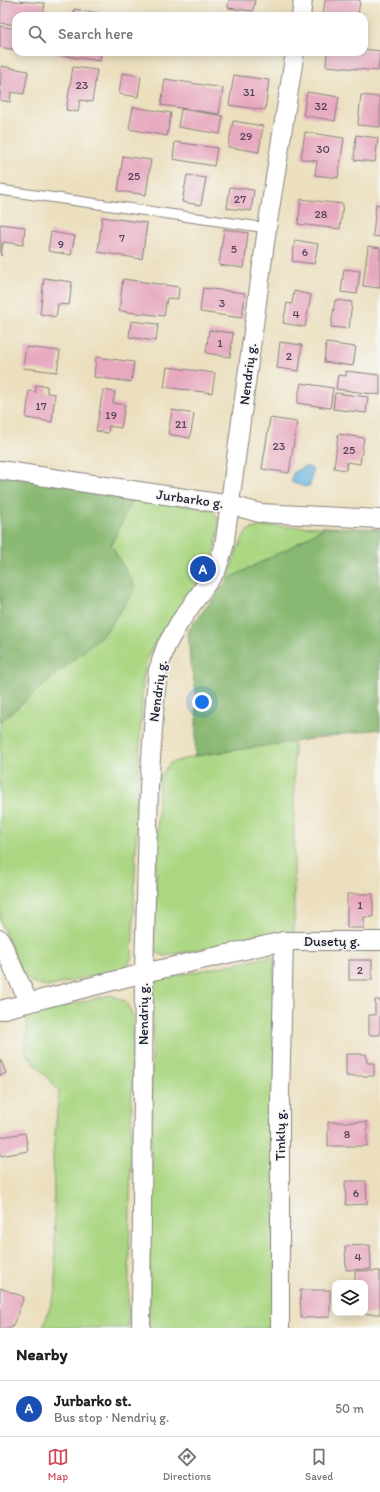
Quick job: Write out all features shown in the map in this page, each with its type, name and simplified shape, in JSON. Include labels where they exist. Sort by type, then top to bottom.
[{"type":"street","points":[[302,12],[303,0]]},
{"type":"street","name":"Nendrių g.","points":[[141,1328],[144,973],[149,787],[158,670],[166,646],[178,623],[217,569],[224,547],[231,505],[267,228],[294,56]]},
{"type":"street","name":"Jurbarko g.","points":[[0,470],[231,505],[260,513],[380,519]]},
{"type":"street","points":[[0,939],[29,1003]]},
{"type":"street","name":"Dusetų g.","points":[[0,1010],[144,973],[284,941],[380,941]]},
{"type":"street","name":"Tinklų g.","points":[[280,1328],[280,1098],[284,941]]},
{"type":"lane","points":[[0,190],[267,228]]},
{"type":"green space","points":[[0,474],[133,498],[111,545],[136,588],[106,632],[0,722]]},
{"type":"green space","points":[[133,498],[212,510],[218,517],[219,528],[214,555],[206,575],[155,642],[147,658],[143,679],[132,958],[126,968],[47,987],[31,982],[23,974],[0,921],[0,722],[106,632],[111,545]]},
{"type":"green space","points":[[261,526],[325,527],[289,548],[228,579],[237,550],[247,531]]},
{"type":"green space","points":[[325,527],[380,529],[380,731],[379,729],[195,756],[197,696],[190,662],[188,631],[228,579],[289,548]]},
{"type":"green space","points":[[294,741],[294,931],[165,956],[157,953],[154,947],[159,778],[170,763],[195,756]]},
{"type":"green space","points":[[274,956],[275,1328],[149,1328],[153,987],[160,979]]},
{"type":"green space","points":[[111,995],[125,1001],[133,1015],[128,1328],[43,1328],[56,1289],[53,1154],[59,1091],[26,1053],[27,1014]]},
{"type":"water","points":[[303,467],[309,467],[313,470],[310,485],[306,487],[293,483],[291,480],[294,472]]},
{"type":"building","points":[[1,0],[45,3],[44,12],[12,12],[12,24],[0,23]]},
{"type":"building","points":[[229,0],[255,0],[253,11],[228,8]]},
{"type":"building","points":[[325,0],[360,0],[358,12],[324,12]]},
{"type":"building","points":[[74,9],[92,12],[74,12]]},
{"type":"building","points":[[0,26],[12,28],[12,49],[0,47]]},
{"type":"building","points":[[368,50],[380,51],[378,71],[326,66],[327,56],[368,56]]},
{"type":"building","points":[[66,56],[101,56],[100,61]]},
{"type":"building","points":[[1,66],[28,71],[24,94],[11,92],[10,102],[0,100]]},
{"type":"building","points":[[73,67],[97,70],[92,102],[80,100],[78,112],[66,110]]},
{"type":"building","points":[[122,73],[141,76],[138,97],[119,94]]},
{"type":"building","points":[[234,75],[269,80],[265,110],[229,105]]},
{"type":"building","points":[[165,79],[223,88],[219,114],[161,105]]},
{"type":"building","points":[[307,92],[339,97],[335,121],[303,115]]},
{"type":"building","points":[[361,95],[380,97],[380,127],[358,125]]},
{"type":"building","points":[[133,107],[171,113],[167,136],[129,129]]},
{"type":"building","points":[[181,109],[223,116],[220,134],[178,127]]},
{"type":"building","points":[[233,121],[263,126],[259,152],[228,147]]},
{"type":"building","points":[[305,132],[344,138],[338,178],[315,175],[317,161],[301,159]]},
{"type":"building","points":[[356,135],[378,138],[375,162],[354,160]]},
{"type":"building","points":[[175,142],[217,148],[214,166],[173,159]]},
{"type":"building","points":[[123,156],[151,160],[146,195],[118,191]]},
{"type":"building","points":[[187,175],[206,178],[201,205],[182,202]]},
{"type":"building","points":[[230,187],[254,190],[251,211],[227,208]]},
{"type":"building","points":[[301,199],[343,204],[340,229],[298,224]]},
{"type":"building","points":[[376,204],[380,205],[380,237],[373,236]]},
{"type":"building","points":[[102,217],[147,223],[142,259],[98,252]]},
{"type":"building","points":[[0,224],[25,227],[23,245],[3,242],[1,256]]},
{"type":"building","points":[[224,229],[248,233],[244,268],[219,265]]},
{"type":"building","points":[[51,232],[75,236],[71,255],[48,251]]},
{"type":"building","points":[[295,240],[318,244],[314,264],[292,261]]},
{"type":"building","points":[[368,246],[380,248],[380,288],[363,286]]},
{"type":"building","points":[[344,269],[360,271],[357,294],[341,292]]},
{"type":"building","points":[[44,278],[72,282],[69,305],[58,304],[56,317],[40,314]]},
{"type":"building","points":[[123,279],[179,287],[178,299],[167,298],[164,316],[119,311]]},
{"type":"building","points":[[203,288],[245,293],[242,318],[200,312]]},
{"type":"building","points":[[294,291],[311,295],[305,327],[283,323],[287,303],[292,304]]},
{"type":"building","points":[[335,300],[352,302],[349,329],[331,327]]},
{"type":"building","points":[[131,321],[158,324],[156,341],[129,337]]},
{"type":"building","points":[[209,330],[233,333],[230,357],[206,353]]},
{"type":"building","points":[[280,342],[302,345],[299,371],[277,368]]},
{"type":"building","points":[[326,343],[356,347],[353,366],[324,362]]},
{"type":"building","points":[[26,347],[60,351],[57,372],[23,368]]},
{"type":"building","points":[[96,357],[134,362],[131,382],[94,377]]},
{"type":"building","points":[[167,367],[215,373],[212,393],[164,387]]},
{"type":"building","points":[[346,371],[380,375],[380,395],[336,389],[338,375],[346,376]]},
{"type":"building","points":[[301,383],[333,388],[330,408],[297,403]]},
{"type":"building","points":[[36,385],[47,386],[47,393],[55,394],[52,422],[26,418],[29,391],[36,392]]},
{"type":"building","points":[[103,390],[115,392],[113,403],[125,405],[121,428],[109,426],[108,433],[96,431]]},
{"type":"building","points":[[335,393],[368,397],[366,413],[333,409]]},
{"type":"building","points":[[172,410],[194,414],[190,438],[168,434]]},
{"type":"building","points":[[270,418],[297,422],[289,473],[262,469]]},
{"type":"building","points":[[338,434],[364,438],[360,464],[347,462],[346,470],[334,468]]},
{"type":"building","points":[[347,894],[373,894],[373,917],[364,917],[364,928],[347,928]]},
{"type":"building","points":[[349,960],[372,960],[372,980],[349,980]]},
{"type":"building","points":[[375,1000],[380,1000],[380,1035],[369,1035],[369,1015],[375,1015]]},
{"type":"building","points":[[346,1054],[366,1054],[367,1063],[374,1063],[374,1076],[346,1076]]},
{"type":"building","points":[[0,1058],[6,1073],[0,1076]]},
{"type":"building","points":[[328,1122],[367,1122],[367,1146],[328,1146]]},
{"type":"building","points":[[25,1133],[28,1151],[0,1156],[0,1137]]},
{"type":"building","points":[[345,1181],[366,1181],[367,1204],[346,1205]]},
{"type":"building","points":[[370,1245],[371,1269],[346,1270],[345,1246]]},
{"type":"building","points":[[355,1271],[380,1271],[380,1314],[368,1314],[368,1280],[355,1280]]},
{"type":"building","points":[[0,1288],[24,1297],[12,1328],[0,1328]]},
{"type":"building","points":[[300,1290],[330,1290],[330,1317],[301,1318]]},
{"type":"place","name":"Jurbarko st.","points":[[203,569]]}]
